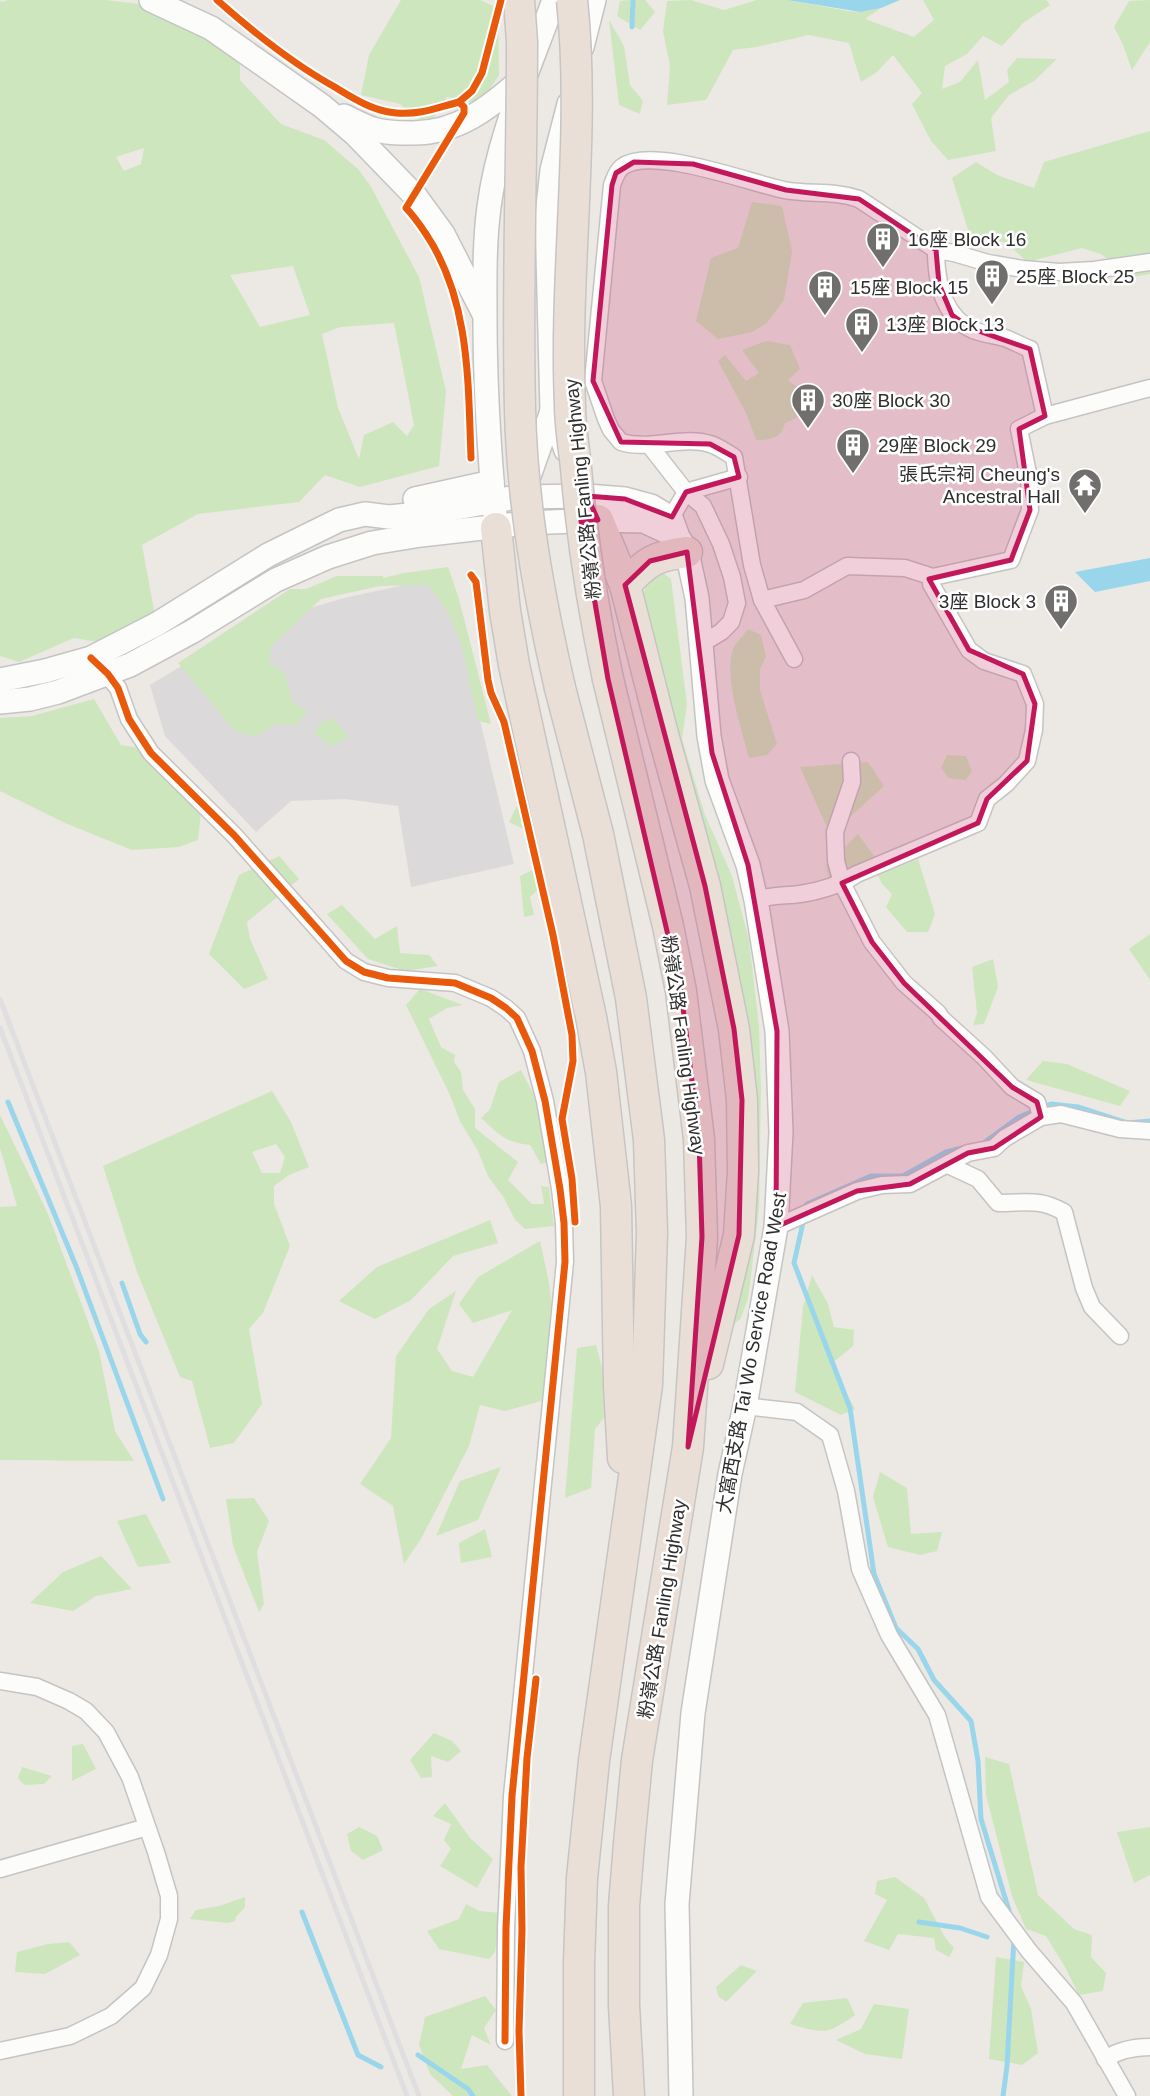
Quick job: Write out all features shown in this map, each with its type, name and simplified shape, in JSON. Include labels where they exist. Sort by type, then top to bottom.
[{"type":"highway","points":[[519,0],[522,42],[520,411],[527,509],[543,613],[598,834],[631,998],[649,1140],[653,1263],[647,1385],[594,1761],[582,1878],[579,2096]]},
{"type":"highway","name":"粉嶺公路 Fanling Highway","points":[[572,0],[576,35],[570,405],[579,502],[592,596],[608,679],[681,990],[699,1139],[702,1237],[688,1447],[637,1760],[629,1844],[624,1906],[624,2005],[629,2096]]},
{"type":"highway","points":[[494,504],[505,611],[514,665],[591,1017],[603,1084],[616,1206],[619,1386],[628,1530]]},
{"type":"highway","points":[[592,508],[625,585],[705,886],[734,1029],[742,1100],[743,1171],[739,1235],[688,1447]]},
{"type":"highway","points":[[625,585],[641,568],[663,555],[679,535]]},
{"type":"main road","points":[[151,0],[211,28],[322,106],[355,134],[416,197],[443,234],[485,316]]},
{"type":"main road","points":[[494,504],[485,358],[485,270],[489,207],[497,165],[554,0]]},
{"type":"main road","points":[[517,497],[530,477],[552,411],[548,192],[594,0]]},
{"type":"main road","points":[[322,106],[374,130],[421,134],[446,129],[470,119],[497,101],[527,74]]},
{"type":"main road","points":[[485,358],[519,367],[534,362],[551,339]]},
{"type":"main road","points":[[552,411],[592,508]]},
{"type":"main road","points":[[0,680],[91,658],[157,624],[268,555],[339,520],[365,514],[386,503],[433,497],[494,504],[527,523],[592,508]]},
{"type":"main road","points":[[0,702],[43,696],[130,665],[177,641],[276,580],[328,557],[394,539],[517,497],[592,508],[644,521],[679,535]]},
{"type":"main road","name":"大窩西支路 Tai Wo Service Road West","points":[[679,535],[697,598],[709,736],[717,780],[748,865],[768,968],[778,1044],[786,1223],[730,1474],[698,1671],[677,1904],[681,2096]]},
{"type":"street","points":[[793,659],[762,600],[752,565],[734,457],[710,444],[692,442],[650,446],[621,442],[606,419],[593,381],[612,185],[616,173],[634,162],[694,164],[786,190],[844,194],[859,199],[936,250],[1023,269],[1094,271],[1150,262]]},
{"type":"street","points":[[936,250],[939,284],[952,315],[970,328],[990,336],[1005,338],[1030,349],[1045,416]]},
{"type":"street","points":[[762,600],[804,590],[848,566],[905,568],[933,577],[1011,560],[1030,510],[1029,478],[1019,429],[1045,416],[1150,388]]},
{"type":"street","points":[[650,446],[686,492],[703,506],[712,522],[732,577],[737,603],[731,622],[701,645]]},
{"type":"street","points":[[686,492],[739,477]]},
{"type":"street","points":[[679,535],[686,492]]},
{"type":"street","points":[[756,900],[803,894],[842,883],[857,874],[978,823],[986,799],[1006,784],[1027,761],[1034,730],[1035,704],[1023,674],[984,661],[969,650],[931,584],[933,577]]},
{"type":"street","points":[[91,658],[118,688],[129,719],[151,753],[234,835],[346,961],[363,972],[388,978],[455,983],[491,998],[517,1018],[532,1051],[545,1101],[560,1189],[565,1262],[512,1796],[506,1928],[505,2042]]},
{"type":"street","points":[[851,761],[852,782],[835,832],[836,861],[842,883],[872,942],[904,983],[1040,1111],[1120,1129],[1150,1131]]},
{"type":"street","points":[[786,1223],[857,1191],[882,1185],[910,1184],[968,1153],[993,1148],[1040,1111]]},
{"type":"street","points":[[948,1165],[978,1179],[998,1203],[1048,1203],[1064,1212],[1084,1288],[1092,1307],[1120,1335]]},
{"type":"street","points":[[745,1406],[797,1412],[830,1435],[846,1491],[860,1569],[889,1635],[937,1715],[989,1897],[1029,1951],[1074,2003],[1127,2096]]},
{"type":"street","points":[[0,1681],[47,1690],[86,1711],[106,1732],[130,1777],[169,1896],[169,1919],[159,1955],[143,1988],[128,2002],[94,2025],[70,2036],[0,2051]]},
{"type":"street","points":[[0,1869],[146,1827]]},
{"type":"street","points":[[1105,2059],[1118,2051],[1138,2046],[1150,2047]]},
{"type":"highlighted area","points":[[634,162],[693,164],[786,190],[859,199],[936,250],[939,284],[952,315],[970,328],[1030,349],[1045,416],[1019,429],[1030,510],[1011,560],[929,579],[969,650],[1023,674],[1035,704],[1027,761],[987,799],[978,823],[842,883],[872,942],[904,983],[1012,1087],[1037,1102],[1041,1117],[994,1148],[968,1153],[910,1184],[857,1191],[776,1227],[777,1031],[748,865],[712,753],[687,552],[650,561],[625,585],[705,886],[734,1029],[742,1100],[739,1235],[688,1447],[702,1237],[699,1139],[681,991],[608,679],[581,521],[598,520],[587,496],[625,499],[672,517],[686,492],[739,477],[734,457],[710,444],[621,442],[593,381],[612,185],[616,173]]},
{"type":"shaded area","points":[[446,576],[514,864],[411,887],[398,806],[345,799],[291,801],[256,832],[165,736],[150,685],[246,627],[344,598]]},
{"type":"green space","points":[[105,0],[139,4],[210,34],[240,55],[240,80],[281,124],[324,140],[358,169],[370,185],[419,277],[446,391],[439,466],[360,487],[325,475],[299,502],[198,514],[142,545],[154,610],[144,625],[99,642],[74,638],[19,662],[0,656],[0,1]],"holes":[[[144,148],[141,164],[124,171],[116,157]],[[293,266],[310,315],[260,327],[230,275]],[[394,323],[414,425],[407,436],[393,422],[364,435],[359,459],[338,408],[322,334],[340,327]]]},
{"type":"green space","points":[[401,0],[480,0],[498,8],[499,75],[480,104],[447,97],[428,126],[400,104],[361,95],[369,55]]},
{"type":"green space","points":[[645,0],[655,12],[640,30],[617,16],[620,1]]},
{"type":"green space","points":[[691,0],[724,10],[757,0],[787,0],[862,12],[881,8],[865,19],[914,37],[934,20],[923,0],[1046,0],[1050,5],[1023,23],[1002,46],[983,36],[967,54],[945,66],[942,89],[960,82],[978,60],[985,100],[1009,82],[1007,70],[1017,58],[1057,59],[1034,81],[1009,95],[991,118],[996,151],[948,160],[931,141],[912,104],[922,93],[893,55],[877,72],[861,82],[849,43],[809,35],[733,50],[706,100],[667,105],[670,66],[663,31],[667,1]]},
{"type":"green space","points":[[1150,0],[1150,42],[1132,70],[1114,27],[1129,1]]},
{"type":"green space","points":[[609,20],[624,46],[630,85],[643,101],[640,114],[619,105]]},
{"type":"green space","points":[[1150,131],[1150,274],[1132,277],[1101,254],[1082,248],[1027,262],[1007,243],[970,236],[952,178],[976,162],[997,175],[1034,188],[1044,162]]},
{"type":"green space","points":[[752,202],[782,206],[792,251],[784,300],[767,323],[752,332],[718,339],[696,321],[711,258],[738,248]]},
{"type":"green space","points":[[766,341],[790,345],[800,369],[788,380],[805,393],[799,417],[785,423],[775,437],[756,440],[746,413],[718,361],[725,355],[746,381],[759,373],[742,350]]},
{"type":"green space","points":[[448,567],[459,599],[491,724],[478,721],[461,643],[447,611],[428,585],[380,586],[321,599],[272,646],[269,662],[285,673],[293,703],[308,711],[296,725],[277,724],[254,737],[235,731],[178,663],[290,589],[306,589],[337,576],[383,578]]},
{"type":"green space","points":[[662,572],[671,579],[687,704],[682,739],[705,815],[732,876],[749,940],[759,1026],[759,1210],[748,1299],[741,1318],[725,1333],[749,1090],[642,598],[649,582]]},
{"type":"green space","points":[[748,629],[761,635],[766,657],[760,669],[760,690],[777,744],[767,755],[749,758],[734,702],[730,671],[734,647]]},
{"type":"green space","points":[[94,699],[121,745],[159,751],[201,812],[198,840],[179,847],[132,850],[65,823],[0,791],[0,718],[32,716]]},
{"type":"green space","points":[[333,718],[349,737],[332,746],[314,734],[320,723]]},
{"type":"green space","points":[[947,755],[966,756],[972,771],[966,780],[948,778],[941,768]]},
{"type":"green space","points":[[868,762],[884,786],[849,818],[826,825],[800,767]]},
{"type":"green space","points":[[525,790],[544,796],[538,836],[509,822]]},
{"type":"green space","points":[[858,834],[874,856],[859,880],[830,883],[826,865]]},
{"type":"green space","points":[[279,856],[299,879],[247,922],[250,939],[268,979],[244,989],[209,954],[239,875]]},
{"type":"green space","points":[[918,859],[935,914],[928,932],[907,932],[886,907],[892,894],[882,884],[878,875]]},
{"type":"green space","points":[[541,866],[545,884],[530,897],[534,915],[524,917],[520,876]]},
{"type":"green space","points":[[342,905],[375,939],[397,926],[400,953],[429,955],[438,966],[405,971],[368,959],[327,914]]},
{"type":"green space","points":[[1150,934],[1150,980],[1129,949]]},
{"type":"green space","points":[[993,959],[998,987],[984,1024],[973,1025],[977,1013],[972,967]]},
{"type":"green space","points":[[420,989],[463,1005],[447,1008],[429,1019],[441,1047],[455,1055],[454,1062],[461,1072],[463,1090],[475,1109],[475,1128],[518,1162],[508,1180],[532,1204],[544,1204],[541,1186],[549,1187],[554,1226],[525,1229],[515,1220],[504,1198],[488,1176],[406,1005]]},
{"type":"green space","points":[[1043,1061],[1067,1064],[1130,1091],[1120,1106],[1026,1080]]},
{"type":"green space","points":[[521,1070],[540,1107],[554,1160],[541,1164],[530,1145],[508,1140],[481,1118],[490,1109],[499,1082]]},
{"type":"green space","points":[[272,1091],[291,1122],[309,1167],[289,1175],[274,1186],[274,1204],[290,1246],[263,1313],[249,1329],[262,1404],[234,1443],[210,1448],[192,1381],[180,1377],[137,1272],[103,1166]],"holes":[[[276,1144],[285,1157],[280,1173],[262,1173],[252,1152]]]},
{"type":"green space","points":[[0,1115],[48,1214],[99,1351],[115,1431],[134,1461],[0,1460],[0,1207],[17,1206],[0,1148]]},
{"type":"green space","points":[[490,1220],[498,1243],[453,1256],[411,1300],[375,1319],[339,1301],[377,1267]]},
{"type":"green space","points":[[540,1241],[549,1283],[560,1379],[559,1396],[505,1411],[480,1405],[469,1446],[421,1539],[404,1564],[393,1506],[360,1484],[391,1438],[396,1356],[429,1309],[456,1291],[437,1349],[452,1371],[473,1377],[512,1310],[473,1323],[459,1304],[478,1277]]},
{"type":"green space","points":[[812,1275],[828,1304],[834,1327],[854,1330],[853,1346],[830,1365],[855,1409],[841,1415],[795,1392],[803,1307]]},
{"type":"green space","points":[[596,1345],[613,1407],[595,1429],[591,1488],[565,1498],[577,1348]]},
{"type":"green space","points":[[501,1467],[478,1520],[436,1536],[460,1481]]},
{"type":"green space","points":[[880,1472],[907,1488],[911,1534],[942,1532],[937,1551],[920,1555],[888,1547],[873,1497]]},
{"type":"green space","points":[[254,1498],[269,1521],[257,1552],[264,1604],[259,1612],[233,1546],[226,1499]]},
{"type":"green space","points":[[146,1514],[171,1563],[138,1567],[117,1521]]},
{"type":"green space","points":[[485,1529],[492,1557],[461,1563],[459,1543]]},
{"type":"green space","points":[[101,1556],[132,1589],[96,1596],[73,1611],[30,1603],[63,1572]]},
{"type":"green space","points":[[434,1733],[452,1741],[461,1751],[448,1762],[431,1756],[432,1777],[421,1778],[410,1760]]},
{"type":"green space","points":[[83,1744],[96,1769],[72,1781],[72,1746]]},
{"type":"green space","points":[[985,1757],[1009,1764],[1038,1895],[1074,1929],[1092,1935],[1091,1957],[1106,1973],[1103,1991],[1079,1995],[1046,1936],[1026,1929],[1012,1896],[986,1795]]},
{"type":"green space","points":[[22,1767],[52,1776],[44,1784],[24,1785],[18,1778]]},
{"type":"green space","points":[[445,1803],[470,1838],[493,1859],[477,1888],[440,1866],[451,1849],[444,1840],[451,1824],[433,1816]]},
{"type":"green space","points":[[359,1827],[377,1836],[383,1850],[363,1860],[351,1851],[347,1834]]},
{"type":"green space","points":[[1150,1827],[1150,1875],[1134,1883],[1117,1832]]},
{"type":"green space","points":[[895,1877],[924,1898],[946,1939],[954,1948],[949,1957],[936,1950],[934,1938],[898,1934],[889,1950],[864,1941],[887,1900],[875,1894],[877,1881]]},
{"type":"green space","points":[[245,1897],[245,1907],[235,1921],[228,1923],[190,1919],[196,1910]]},
{"type":"green space","points":[[466,1904],[479,1911],[500,1913],[495,1952],[489,1959],[439,1949],[427,1931],[459,1919]]},
{"type":"green space","points":[[69,1942],[80,1955],[45,1974],[15,1972],[17,1952]]},
{"type":"green space","points":[[996,1957],[1024,1962],[1021,1986],[1031,2009],[1038,2053],[1022,2065],[989,2059]]},
{"type":"green space","points":[[741,1965],[757,1971],[726,2002],[718,1996],[716,1987]]},
{"type":"green space","points":[[485,1996],[496,2010],[484,2028],[491,2045],[472,2035],[461,2069],[487,2065],[512,2096],[453,2096],[430,2074],[419,2045],[425,2017]]},
{"type":"green space","points":[[847,1998],[855,2015],[837,2027],[817,2031],[790,2024],[803,2003]]},
{"type":"green space","points":[[874,2004],[909,2009],[902,2059],[865,2054],[836,2040],[861,2029]]},
{"type":"water","points":[[787,0],[900,0],[861,12]]},
{"type":"water","points":[[1150,558],[1150,581],[1095,592],[1075,572]]},
{"type":"waterway","points":[[632,27],[633,0]]},
{"type":"waterway","points":[[8,1102],[76,1266],[163,1499]]},
{"type":"waterway","points":[[985,1142],[1019,1117],[1051,1104],[1078,1107],[1127,1123],[1150,1121]]},
{"type":"waterway","points":[[806,1209],[807,1204],[871,1176],[903,1176],[946,1152],[966,1147]]},
{"type":"waterway","points":[[804,1218],[794,1263],[850,1408],[874,1574],[896,1628],[918,1649],[934,1680],[971,1721],[978,1761],[981,1819],[1010,1914]]},
{"type":"waterway","points":[[122,1283],[140,1334],[146,1342]]},
{"type":"waterway","points":[[302,1912],[358,2055],[381,2067]]},
{"type":"waterway","points":[[919,1922],[960,1928],[987,1937]]},
{"type":"waterway","points":[[1003,2096],[1014,1938]]},
{"type":"waterway","points":[[418,2055],[468,2089],[473,2096]]},
{"type":"railway","points":[[0,999],[419,2096]]},
{"type":"railway","points":[[0,1028],[407,2096]]},
{"type":"cycle path","points":[[217,0],[287,57],[371,107],[387,112],[405,113],[459,102],[464,107],[464,113],[406,208],[424,231],[440,259],[459,314],[467,371],[471,458]]},
{"type":"cycle path","points":[[459,102],[472,91],[482,73],[501,0]]},
{"type":"cycle path","points":[[471,575],[476,582],[488,680],[504,722],[553,935],[572,1035],[573,1061],[562,1119],[572,1179],[575,1222]]},
{"type":"cycle path","points":[[91,658],[118,688],[129,719],[151,753],[234,835],[346,961],[364,972],[388,978],[455,983],[491,998],[517,1018],[532,1051],[545,1101],[560,1189],[565,1262],[512,1796],[506,1928],[505,2041]]},
{"type":"cycle path","points":[[521,2096],[521,1867],[527,1758],[536,1679]]},
{"type":"place","name":"16座 Block 16","points":[[883,269]]},
{"type":"place","name":"25座 Block 25","points":[[992,306]]},
{"type":"place","name":"15座 Block 15","points":[[825,317]]},
{"type":"place","name":"13座 Block 13","points":[[862,354]]},
{"type":"place","name":"30座 Block 30","points":[[808,430]]},
{"type":"place","name":"29座 Block 29","points":[[853,475]]},
{"type":"place","name":"張氏宗祠 Cheung's Ancestral Hall","points":[[1085,515]]},
{"type":"place","name":"3座 Block 3","points":[[1061,631]]}]
